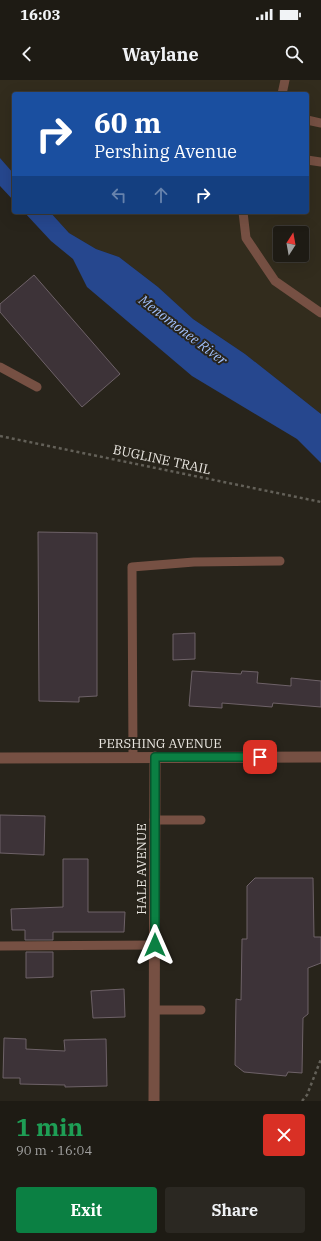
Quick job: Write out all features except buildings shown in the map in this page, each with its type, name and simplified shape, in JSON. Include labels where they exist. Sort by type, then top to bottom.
[{"type":"street","name":"PERSHING AVENUE","points":[[0,758],[321,756]]},
{"type":"street","name":"HALE AVENUE","points":[[154,1101],[155,757]]},
{"type":"lane","points":[[282,92],[285,80]]},
{"type":"lane","points":[[309,120],[321,123]]},
{"type":"lane","points":[[309,160],[321,162]]},
{"type":"lane","points":[[243,214],[246,238],[274,281],[321,313]]},
{"type":"lane","points":[[0,367],[37,387]]},
{"type":"lane","points":[[133,757],[132,567],[194,562],[280,561]]},
{"type":"lane","points":[[154,820],[201,820]]},
{"type":"lane","points":[[0,946],[155,945]]},
{"type":"lane","points":[[154,1010],[201,1010]]},
{"type":"path","name":"BUGLINE TRAIL","points":[[0,436],[321,502]]},
{"type":"path","points":[[302,1101],[307,1095],[321,1059]]},
{"type":"shaded area","points":[[0,80],[321,80],[321,414],[245,354],[193,319],[158,287],[119,257],[96,249],[69,233],[52,214],[309,214],[309,92],[12,92],[12,172],[0,158]]},
{"type":"water","points":[[0,158],[12,172],[12,199],[0,186]]},
{"type":"water","name":"Menomonee River","points":[[26,214],[52,214],[69,233],[96,249],[119,257],[158,287],[193,319],[245,354],[321,414],[321,463],[297,439],[192,376],[87,287],[73,259],[51,241]]},
{"type":"route","points":[[155,945],[155,757],[260,757]]}]
